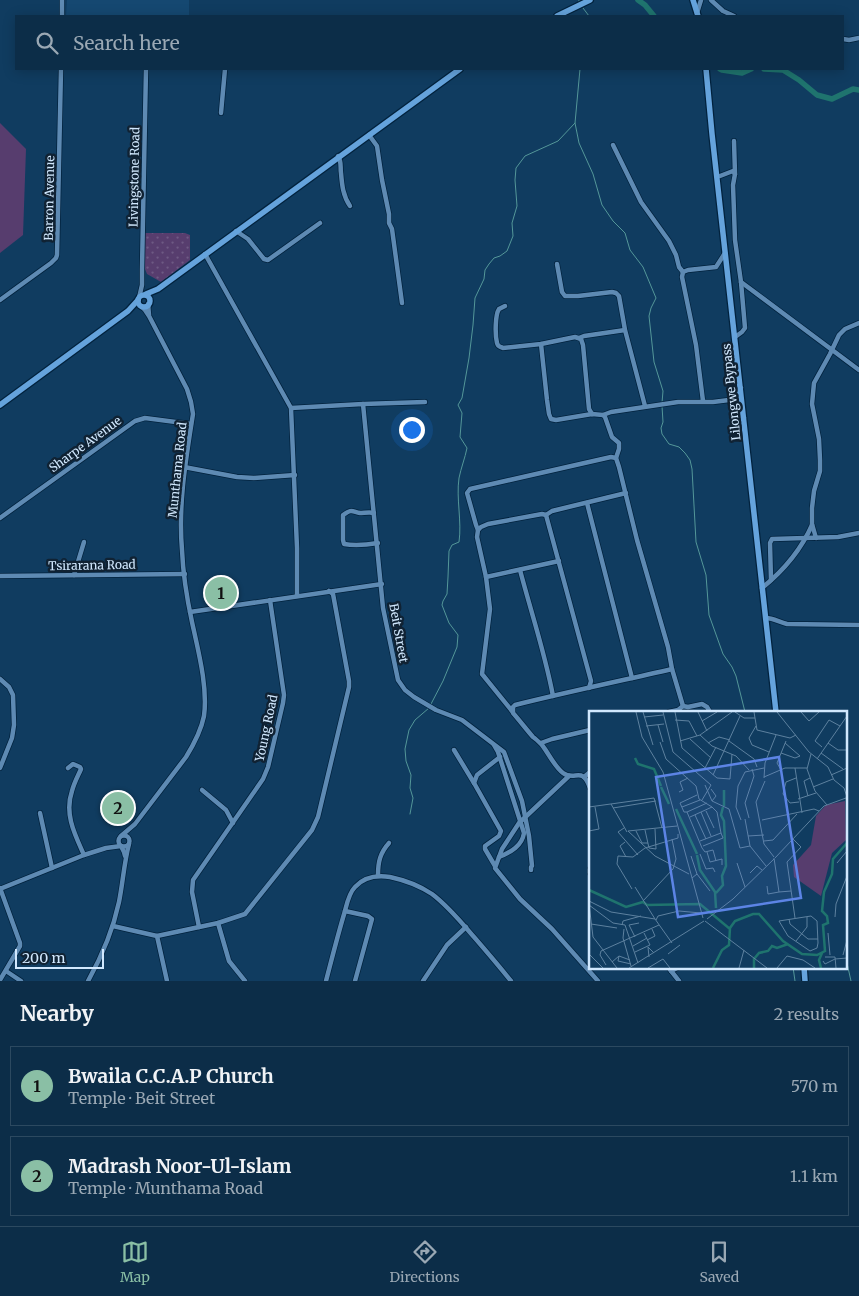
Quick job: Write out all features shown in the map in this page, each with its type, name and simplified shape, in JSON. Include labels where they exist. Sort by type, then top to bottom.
[{"type":"main road","points":[[559,15],[590,0]]},
{"type":"main road","points":[[692,0],[698,15]]},
{"type":"main road","points":[[0,405],[128,311],[142,295],[158,289],[338,156],[459,70]]},
{"type":"main road","name":"Lilongwe Bypass","points":[[706,70],[776,711]]},
{"type":"main road","points":[[128,311],[145,307],[158,289]]},
{"type":"main road","points":[[146,294],[149,303]]},
{"type":"main road","points":[[138,299],[138,305],[142,307]]},
{"type":"main road","points":[[804,968],[805,981]]},
{"type":"street","points":[[62,0],[62,15]]},
{"type":"street","points":[[698,15],[701,0]]},
{"type":"street","points":[[711,0],[723,11],[732,15]]},
{"type":"street","points":[[844,39],[859,38]]},
{"type":"street","name":"Barron Avenue","points":[[0,300],[51,263],[57,255],[61,70]]},
{"type":"street","name":"Livingstone Road","points":[[138,299],[142,285],[146,70]]},
{"type":"street","points":[[221,113],[224,70]]},
{"type":"street","points":[[369,134],[377,146],[389,223],[392,229],[402,303]]},
{"type":"street","points":[[734,141],[735,240],[745,328],[735,336]]},
{"type":"street","points":[[613,144],[641,202],[668,240],[676,255],[679,268],[684,272]]},
{"type":"street","points":[[338,156],[344,195],[350,206]]},
{"type":"street","points":[[720,176],[733,171],[735,174]]},
{"type":"street","points":[[236,232],[248,238],[264,259],[268,260],[320,223]]},
{"type":"street","points":[[684,272],[714,267],[725,252]]},
{"type":"street","points":[[205,254],[291,408],[295,475],[297,596]]},
{"type":"street","points":[[557,264],[562,292],[565,296],[612,292],[618,294],[625,330],[645,406]]},
{"type":"street","points":[[717,265],[727,268]]},
{"type":"street","points":[[684,272],[682,280],[696,345],[703,401]]},
{"type":"street","points":[[741,282],[859,370]]},
{"type":"street","name":"Livingstone Road","points":[[142,285],[146,294]]},
{"type":"street","name":"Munthama Road","points":[[149,303],[149,316]]},
{"type":"street","points":[[504,306],[499,309],[496,315],[497,344],[503,348],[541,344],[625,330]]},
{"type":"street","name":"Munthama Road","points":[[135,824],[193,746],[203,722],[205,707],[205,692],[190,612],[181,528],[184,467],[193,408],[187,389],[149,316],[142,307]]},
{"type":"street","points":[[816,538],[812,524],[814,491],[820,471],[820,460],[819,438],[812,402],[814,383],[839,335],[845,329],[859,323]]},
{"type":"street","points":[[579,338],[583,345],[589,410],[592,414]]},
{"type":"street","points":[[541,344],[551,419],[556,420],[592,414],[603,415],[610,412],[678,402],[713,402],[730,399],[740,388]]},
{"type":"street","points":[[730,399],[735,412],[744,418]]},
{"type":"street","points":[[291,408],[425,402]]},
{"type":"street","name":"Beit Street","points":[[364,404],[383,608],[398,680],[400,685],[414,697],[462,720],[504,752],[519,790],[526,817],[531,870]]},
{"type":"street","points":[[603,415],[612,438],[619,445],[616,458],[620,467],[683,706]]},
{"type":"street","name":"Sharpe Avenue","points":[[0,518],[135,421],[145,418],[192,424]]},
{"type":"street","points":[[589,773],[584,776],[565,774],[482,674],[490,613],[486,577],[477,537],[478,530],[467,493],[470,488],[611,457],[616,458]]},
{"type":"street","points":[[184,467],[237,477],[254,478],[295,475]]},
{"type":"street","points":[[478,530],[488,524],[542,514],[546,515],[552,510],[626,493]]},
{"type":"street","points":[[587,503],[632,678]]},
{"type":"street","points":[[374,513],[362,513],[354,510],[342,515],[343,540],[344,544],[350,545],[364,546],[378,543]]},
{"type":"street","points":[[546,515],[591,681],[588,688]]},
{"type":"street","points":[[762,588],[794,556],[806,538],[812,524]]},
{"type":"street","points":[[771,580],[770,543],[772,538],[838,537],[859,533]]},
{"type":"street","points":[[74,575],[84,542]]},
{"type":"street","points":[[486,577],[559,561]]},
{"type":"street","points":[[520,570],[553,696]]},
{"type":"street","name":"Tsirarana Road","points":[[0,576],[185,574]]},
{"type":"street","points":[[190,612],[382,584]]},
{"type":"street","points":[[113,926],[157,936],[218,923],[245,914],[312,830],[318,818],[349,687],[334,594],[329,591]]},
{"type":"street","name":"Young Road","points":[[199,927],[192,892],[193,880],[265,775],[284,703],[284,687],[270,600]]},
{"type":"street","points":[[766,618],[772,618],[787,624],[859,625]]},
{"type":"street","points":[[512,711],[515,705],[672,669]]},
{"type":"street","points":[[0,678],[9,687],[13,695],[14,725],[12,738],[0,768]]},
{"type":"street","points":[[674,711],[683,706],[688,707],[702,704],[708,707],[710,711]]},
{"type":"street","points":[[541,743],[589,730]]},
{"type":"street","points":[[490,740],[500,757],[524,833],[522,840],[512,851],[498,857]]},
{"type":"street","points":[[454,750],[501,831],[499,836],[485,846],[495,869],[520,899],[552,928],[598,981]]},
{"type":"street","points":[[474,783],[477,775],[500,757]]},
{"type":"street","points":[[68,768],[73,764],[81,769],[71,792],[70,808],[72,827],[84,855]]},
{"type":"street","points":[[495,866],[507,841],[521,821],[570,776]]},
{"type":"street","points":[[584,776],[589,786]]},
{"type":"street","points":[[202,790],[226,810],[233,822]]},
{"type":"street","points":[[40,813],[52,868]]},
{"type":"street","points":[[106,848],[135,824]]},
{"type":"street","points":[[88,981],[100,959],[113,926],[125,860],[135,824]]},
{"type":"street","points":[[120,837],[127,836],[129,842]]},
{"type":"street","points":[[120,837],[118,843],[124,852],[125,860]]},
{"type":"street","points":[[1,980],[19,949],[20,943],[0,888],[84,855],[106,848],[126,846],[129,842]]},
{"type":"street","points":[[378,875],[381,854],[389,843]]},
{"type":"street","points":[[326,981],[350,894],[355,886],[365,879],[378,875],[396,878],[431,894],[442,902],[466,927],[511,981]]},
{"type":"street","points":[[345,911],[368,916],[372,919],[356,981]]},
{"type":"street","points":[[218,923],[229,961],[245,981]]},
{"type":"street","points":[[423,981],[447,945],[466,927]]},
{"type":"street","points":[[157,936],[167,981]]},
{"type":"street","points":[[669,969],[679,981]]},
{"type":"street","points":[[6,970],[18,980]]},
{"type":"shaded area","points":[[67,0],[189,0],[189,15],[66,15]]},
{"type":"shaded area","points":[[0,123],[26,149],[23,235],[0,253]]},
{"type":"shaded area","points":[[145,233],[185,233],[190,235],[190,260],[161,282],[147,274],[145,269]]},
{"type":"waterway","points":[[638,0],[653,15]]},
{"type":"waterway","points":[[583,8],[588,15]]},
{"type":"waterway","points":[[580,70],[575,123],[579,143],[593,174],[602,205],[613,221],[625,233],[630,250],[643,267],[656,298],[649,316],[654,362],[663,391],[662,403]]},
{"type":"waterway","points":[[722,70],[742,73],[749,70]]},
{"type":"waterway","points":[[783,70],[817,95],[832,99],[853,89],[859,90]]},
{"type":"waterway","points":[[431,704],[457,647],[458,635],[449,623],[442,605],[447,594],[449,551],[452,545],[459,542],[458,486],[467,448],[460,437],[462,413],[458,405],[462,398],[469,358],[475,298],[484,279],[485,270],[494,258],[507,251],[513,236],[512,223],[517,206],[516,168],[525,156],[558,141],[575,123]]},
{"type":"waterway","points":[[662,406],[662,434],[669,444],[679,447],[690,460],[696,542],[706,575],[709,615],[723,654],[736,676],[745,711]]},
{"type":"waterway","points":[[410,814],[413,798],[410,788],[411,775],[406,761],[405,749],[409,730],[415,720],[429,708]]},
{"type":"waterway","points":[[846,958],[851,981]]},
{"type":"waterway","points":[[793,968],[795,981]]},
{"type":"place","name":"Bwaila C.C.A.P Church","points":[[221,593]]},
{"type":"place","name":"Madrash Noor-Ul-Islam","points":[[118,808]]}]
